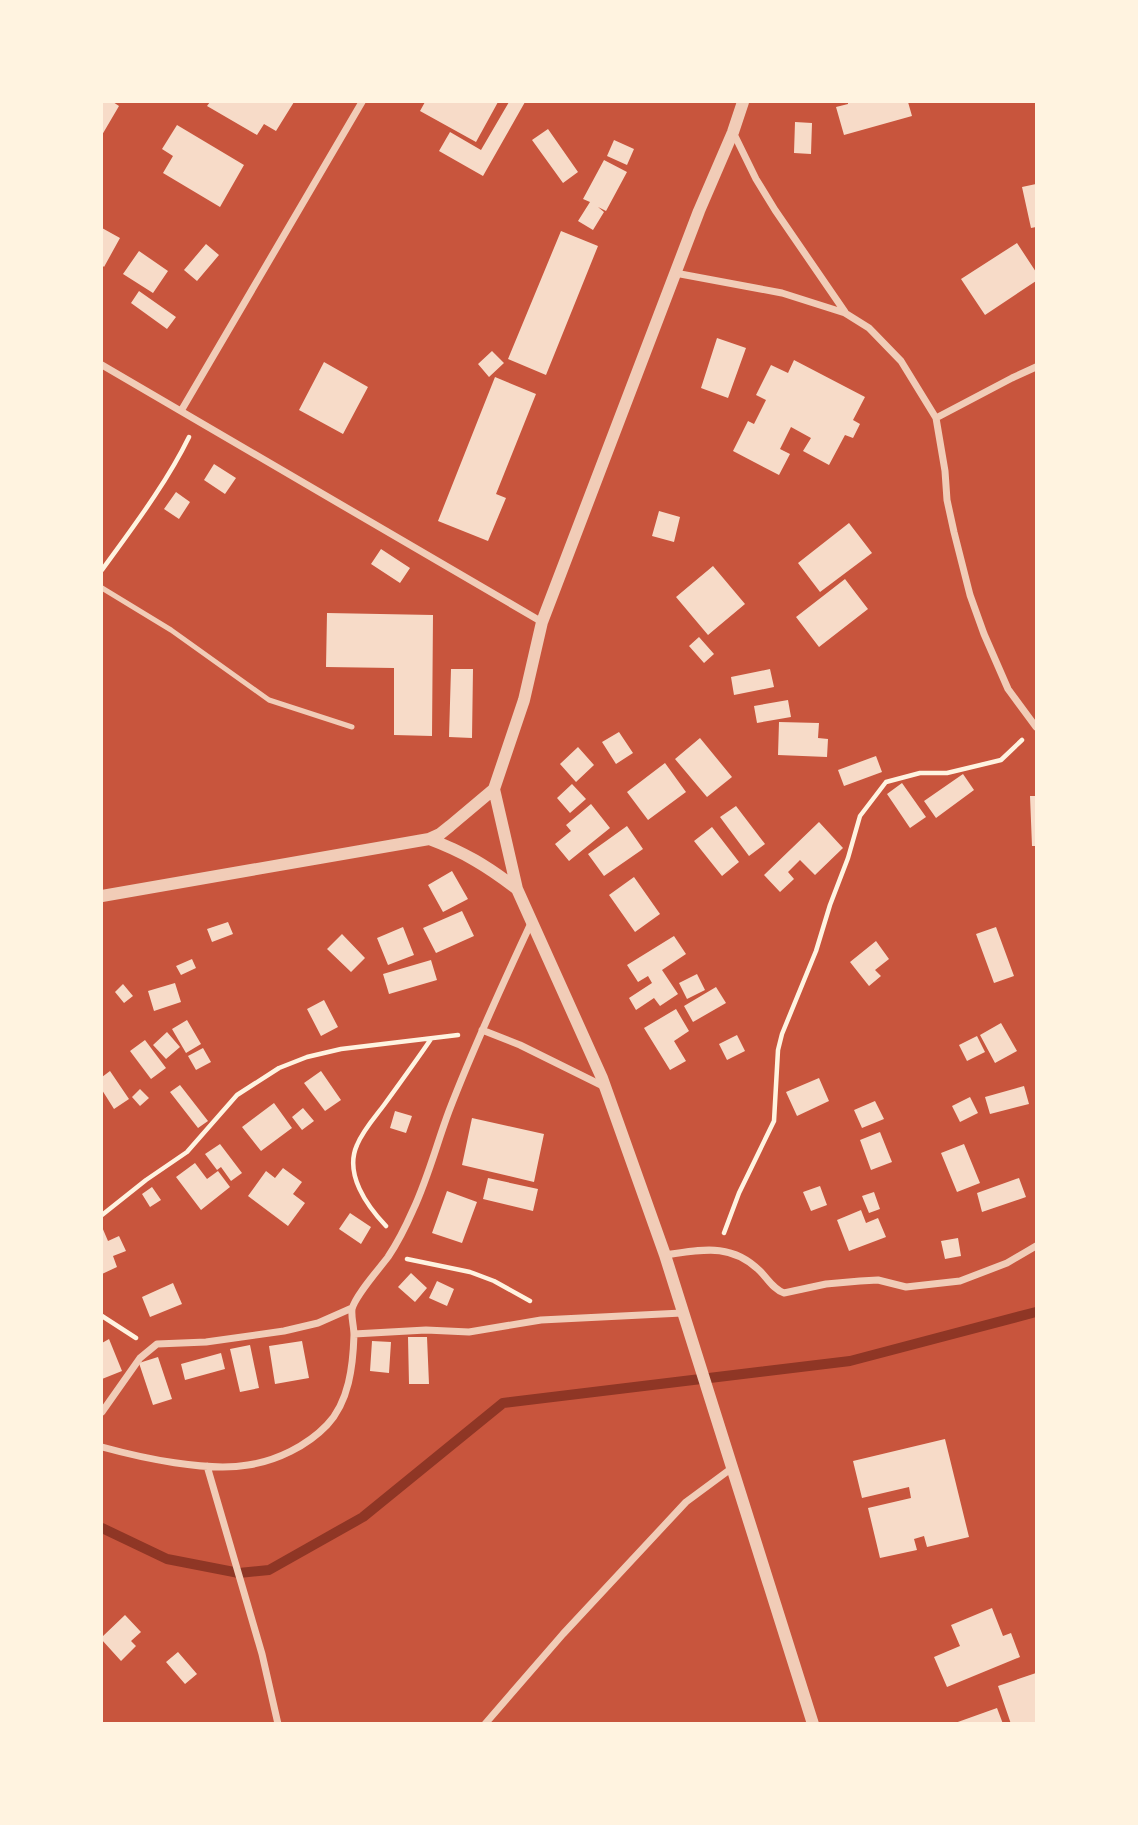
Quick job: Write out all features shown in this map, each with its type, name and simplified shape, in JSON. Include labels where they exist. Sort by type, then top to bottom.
[{"type":"street","points":[[181,411],[362,102]]},
{"type":"street","points":[[102,896],[429,839],[440,834],[494,789],[524,700],[542,622],[743,102]]},
{"type":"street","points":[[733,132],[756,179],[845,313]]},
{"type":"street","points":[[676,273],[782,293],[845,313],[869,328],[901,361],[936,418],[947,500],[970,595],[984,634],[1008,689],[1037,727]]},
{"type":"street","points":[[102,365],[542,622]]},
{"type":"street","points":[[936,418],[1037,367]]},
{"type":"street","points":[[494,789],[517,889],[606,1087],[665,1255],[813,1724]]},
{"type":"street","points":[[429,839],[475,859],[517,889]]},
{"type":"street","points":[[102,1412],[140,1358],[162,1343],[206,1342],[284,1331],[318,1323],[352,1308],[399,1239],[422,1190],[445,1123],[482,1031],[532,921]]},
{"type":"street","points":[[482,1031],[532,1051],[606,1087]]},
{"type":"street","points":[[665,1255],[724,1250],[759,1269],[784,1293],[860,1280],[878,1280],[905,1287],[960,1281],[1007,1263],[1037,1246]]},
{"type":"street","points":[[102,1447],[207,1466],[247,1466],[278,1457],[309,1440],[327,1425],[346,1392],[354,1334],[352,1308]]},
{"type":"street","points":[[354,1334],[438,1329],[469,1332],[541,1320],[683,1315]]},
{"type":"street","points":[[207,1466],[262,1654],[278,1724]]},
{"type":"street","points":[[485,1724],[563,1634],[686,1502],[733,1467]]},
{"type":"lane","points":[[102,588],[190,642],[270,700],[352,727]]},
{"type":"path","points":[[102,570],[168,474],[196,420]]},
{"type":"path","points":[[716,1249],[739,1193],[774,1121],[778,1050],[782,1034],[816,950],[860,816],[886,782],[920,773],[947,773],[1001,760],[1028,736]]},
{"type":"path","points":[[102,1216],[146,1180],[187,1152],[244,1089],[279,1068],[307,1057],[341,1049],[482,1031]]},
{"type":"path","points":[[399,1239],[362,1196],[355,1175],[354,1150],[431,1039]]},
{"type":"path","points":[[388,1256],[470,1272],[494,1281],[534,1303]]},
{"type":"path","points":[[102,1316],[151,1348]]},
{"type":"building","points":[[102,102],[113,102],[119,106],[102,135]]},
{"type":"building","points":[[210,102],[294,102],[276,131],[264,124],[257,135],[207,106]]},
{"type":"building","points":[[425,102],[498,102],[476,142],[420,111]]},
{"type":"building","points":[[509,102],[525,102],[483,176],[439,151],[450,132],[481,150]]},
{"type":"building","points":[[848,102],[908,102],[912,116],[844,135],[836,107]]},
{"type":"building","points":[[795,122],[812,123],[811,154],[794,153]]},
{"type":"building","points":[[177,125],[244,165],[220,207],[163,173],[173,156],[162,149]]},
{"type":"building","points":[[548,129],[578,172],[563,183],[532,140]]},
{"type":"building","points":[[614,140],[634,149],[627,165],[607,156]]},
{"type":"building","points":[[604,160],[627,172],[606,211],[598,207],[604,212],[593,230],[578,221],[590,202],[583,199]]},
{"type":"building","points":[[1036,184],[1036,227],[1031,228],[1022,187]]},
{"type":"building","points":[[102,228],[120,238],[104,267],[102,265]]},
{"type":"building","points":[[561,231],[598,246],[546,375],[508,359]]},
{"type":"building","points":[[1017,243],[1036,272],[1036,281],[985,315],[961,279]]},
{"type":"building","points":[[206,244],[219,255],[197,281],[184,270]]},
{"type":"building","points":[[139,251],[168,271],[153,293],[123,274]]},
{"type":"building","points":[[139,291],[176,317],[167,329],[131,303]]},
{"type":"building","points":[[717,338],[746,348],[728,398],[701,388]]},
{"type":"building","points":[[492,351],[504,363],[489,377],[478,364]]},
{"type":"building","points":[[794,360],[865,397],[853,420],[860,424],[853,438],[845,435],[829,465],[803,451],[811,438],[791,427],[780,449],[790,454],[779,475],[733,451],[748,421],[754,424],[766,400],[756,395],[771,365],[788,373]]},
{"type":"building","points":[[324,362],[368,387],[343,434],[299,410]]},
{"type":"building","points":[[495,377],[536,394],[496,494],[506,498],[488,541],[438,521]]},
{"type":"building","points":[[214,464],[236,478],[225,494],[204,480]]},
{"type":"building","points":[[176,492],[190,502],[179,519],[164,509]]},
{"type":"building","points":[[659,511],[680,517],[674,542],[652,536]]},
{"type":"building","points":[[849,523],[872,553],[820,592],[798,563]]},
{"type":"building","points":[[381,549],[410,568],[400,583],[371,564]]},
{"type":"building","points":[[713,566],[745,604],[708,635],[676,597]]},
{"type":"building","points":[[845,579],[868,609],[819,647],[796,617]]},
{"type":"building","points":[[327,613],[433,615],[432,736],[394,735],[394,668],[326,667]]},
{"type":"building","points":[[699,637],[714,654],[704,663],[689,646]]},
{"type":"building","points":[[451,669],[473,669],[472,738],[449,737]]},
{"type":"building","points":[[770,669],[774,687],[734,695],[731,677]]},
{"type":"building","points":[[788,700],[791,717],[757,723],[754,706]]},
{"type":"building","points":[[779,722],[819,723],[818,738],[828,739],[827,757],[778,755]]},
{"type":"building","points":[[619,732],[633,753],[616,764],[602,742]]},
{"type":"building","points":[[700,738],[732,777],[707,797],[675,759]]},
{"type":"building","points":[[578,747],[594,765],[576,782],[560,764]]},
{"type":"building","points":[[876,756],[882,772],[844,786],[838,770]]},
{"type":"building","points":[[665,763],[686,792],[648,820],[627,792]]},
{"type":"building","points":[[963,774],[974,790],[936,818],[924,801]]},
{"type":"building","points":[[902,783],[926,817],[910,828],[887,794]]},
{"type":"building","points":[[572,784],[586,799],[570,813],[557,798]]},
{"type":"building","points":[[1030,796],[1036,796],[1036,846],[1032,846]]},
{"type":"building","points":[[591,804],[610,828],[569,861],[555,844],[571,831],[566,825]]},
{"type":"building","points":[[736,806],[765,844],[749,856],[720,817]]},
{"type":"building","points":[[819,822],[843,848],[815,875],[800,860],[788,872],[794,879],[780,892],[764,875]]},
{"type":"building","points":[[627,826],[643,849],[604,876],[588,854]]},
{"type":"building","points":[[712,827],[739,862],[722,876],[694,841]]},
{"type":"building","points":[[452,871],[468,899],[443,912],[428,885]]},
{"type":"building","points":[[634,877],[660,914],[635,932],[609,895]]},
{"type":"building","points":[[462,911],[474,936],[436,953],[423,928]]},
{"type":"building","points":[[228,922],[233,934],[212,942],[207,929]]},
{"type":"building","points":[[403,927],[414,955],[388,965],[377,938]]},
{"type":"building","points":[[996,927],[1014,976],[994,983],[976,934]]},
{"type":"building","points":[[342,934],[365,958],[351,972],[327,949]]},
{"type":"building","points":[[674,936],[686,954],[662,970],[678,994],[660,1006],[654,998],[636,1010],[629,998],[652,983],[648,976],[638,982],[627,965]]},
{"type":"building","points":[[876,941],[889,959],[875,970],[881,976],[869,986],[850,962]]},
{"type":"building","points":[[192,959],[196,968],[181,975],[176,966]]},
{"type":"building","points":[[431,960],[437,980],[389,994],[383,974]]},
{"type":"building","points":[[697,974],[705,990],[687,999],[679,983]]},
{"type":"building","points":[[175,983],[181,1002],[154,1011],[148,991]]},
{"type":"building","points":[[123,984],[133,996],[124,1003],[115,992]]},
{"type":"building","points":[[716,987],[726,1003],[693,1022],[684,1006]]},
{"type":"building","points":[[324,1000],[338,1027],[321,1036],[307,1009]]},
{"type":"building","points":[[676,1009],[689,1031],[674,1041],[686,1061],[670,1070],[644,1028]]},
{"type":"building","points":[[187,1020],[201,1044],[186,1053],[172,1029]]},
{"type":"building","points":[[1001,1023],[1017,1051],[995,1063],[980,1035]]},
{"type":"building","points":[[167,1032],[180,1047],[166,1059],[153,1045]]},
{"type":"building","points":[[737,1035],[745,1051],[727,1060],[719,1044]]},
{"type":"building","points":[[977,1036],[985,1052],[967,1061],[959,1045]]},
{"type":"building","points":[[145,1040],[166,1068],[151,1079],[130,1051]]},
{"type":"building","points":[[203,1048],[211,1062],[196,1070],[188,1056]]},
{"type":"building","points":[[110,1071],[129,1099],[114,1109],[102,1090],[102,1077]]},
{"type":"building","points":[[321,1071],[341,1100],[325,1111],[304,1083]]},
{"type":"building","points":[[819,1078],[829,1101],[797,1116],[786,1092]]},
{"type":"building","points":[[180,1085],[208,1121],[198,1128],[170,1092]]},
{"type":"building","points":[[1024,1086],[1029,1104],[990,1114],[985,1097]]},
{"type":"building","points":[[140,1089],[149,1098],[140,1106],[132,1097]]},
{"type":"building","points":[[970,1097],[978,1113],[960,1122],[952,1106]]},
{"type":"building","points":[[875,1101],[884,1119],[862,1128],[854,1110]]},
{"type":"building","points":[[274,1103],[292,1128],[261,1151],[242,1127]]},
{"type":"building","points":[[303,1108],[314,1121],[302,1130],[292,1117]]},
{"type":"building","points":[[395,1111],[412,1116],[406,1133],[390,1128]]},
{"type":"building","points":[[472,1118],[544,1134],[534,1182],[462,1165]]},
{"type":"building","points":[[880,1132],[892,1162],[871,1170],[860,1140]]},
{"type":"building","points":[[220,1144],[242,1173],[231,1181],[221,1167],[217,1170],[205,1154]]},
{"type":"building","points":[[964,1144],[980,1183],[957,1192],[941,1153]]},
{"type":"building","points":[[195,1163],[207,1179],[218,1171],[230,1187],[201,1210],[176,1177]]},
{"type":"building","points":[[283,1168],[302,1182],[293,1194],[305,1203],[288,1226],[248,1196],[266,1171],[275,1178]]},
{"type":"building","points":[[488,1178],[538,1189],[533,1211],[483,1199]]},
{"type":"building","points":[[1019,1178],[1026,1197],[982,1212],[977,1193]]},
{"type":"building","points":[[820,1186],[827,1205],[811,1211],[803,1192]]},
{"type":"building","points":[[152,1187],[161,1200],[150,1207],[142,1194]]},
{"type":"building","points":[[447,1191],[477,1202],[462,1243],[432,1233]]},
{"type":"building","points":[[874,1192],[880,1209],[869,1213],[862,1196]]},
{"type":"building","points":[[861,1210],[866,1223],[878,1218],[886,1237],[849,1251],[837,1220]]},
{"type":"building","points":[[350,1213],[371,1227],[361,1244],[339,1229]]},
{"type":"building","points":[[102,1227],[108,1241],[119,1236],[126,1251],[113,1256],[117,1267],[102,1274]]},
{"type":"building","points":[[958,1238],[961,1256],[945,1259],[941,1241]]},
{"type":"building","points":[[411,1273],[427,1288],[415,1302],[398,1287]]},
{"type":"building","points":[[437,1281],[454,1289],[447,1306],[429,1298]]},
{"type":"building","points":[[173,1283],[182,1304],[150,1317],[142,1297]]},
{"type":"building","points":[[408,1337],[427,1337],[429,1384],[409,1384]]},
{"type":"building","points":[[109,1339],[122,1371],[102,1379],[102,1343]]},
{"type":"building","points":[[302,1341],[309,1378],[275,1384],[269,1346]]},
{"type":"building","points":[[372,1341],[391,1342],[389,1373],[370,1371]]},
{"type":"building","points":[[250,1345],[259,1388],[240,1392],[230,1349]]},
{"type":"building","points":[[221,1353],[225,1369],[185,1380],[181,1364]]},
{"type":"building","points":[[158,1357],[172,1399],[153,1405],[139,1363]]},
{"type":"building","points":[[945,1439],[969,1537],[927,1547],[924,1536],[914,1539],[917,1550],[880,1558],[868,1508],[911,1498],[909,1487],[862,1498],[853,1461]]},
{"type":"building","points":[[992,1608],[1003,1636],[1011,1633],[1020,1657],[947,1687],[934,1657],[960,1646],[951,1625]]},
{"type":"building","points":[[125,1615],[141,1632],[131,1641],[136,1646],[121,1661],[102,1637]]},
{"type":"building","points":[[178,1652],[197,1674],[185,1684],[166,1662]]},
{"type":"building","points":[[1036,1673],[1036,1724],[1011,1724],[998,1686]]},
{"type":"building","points":[[997,1708],[1003,1724],[955,1724],[955,1723]]},
{"type":"waterway","points":[[102,1528],[167,1559],[239,1573],[269,1570],[363,1517],[503,1403],[850,1361],[1036,1312]]}]
